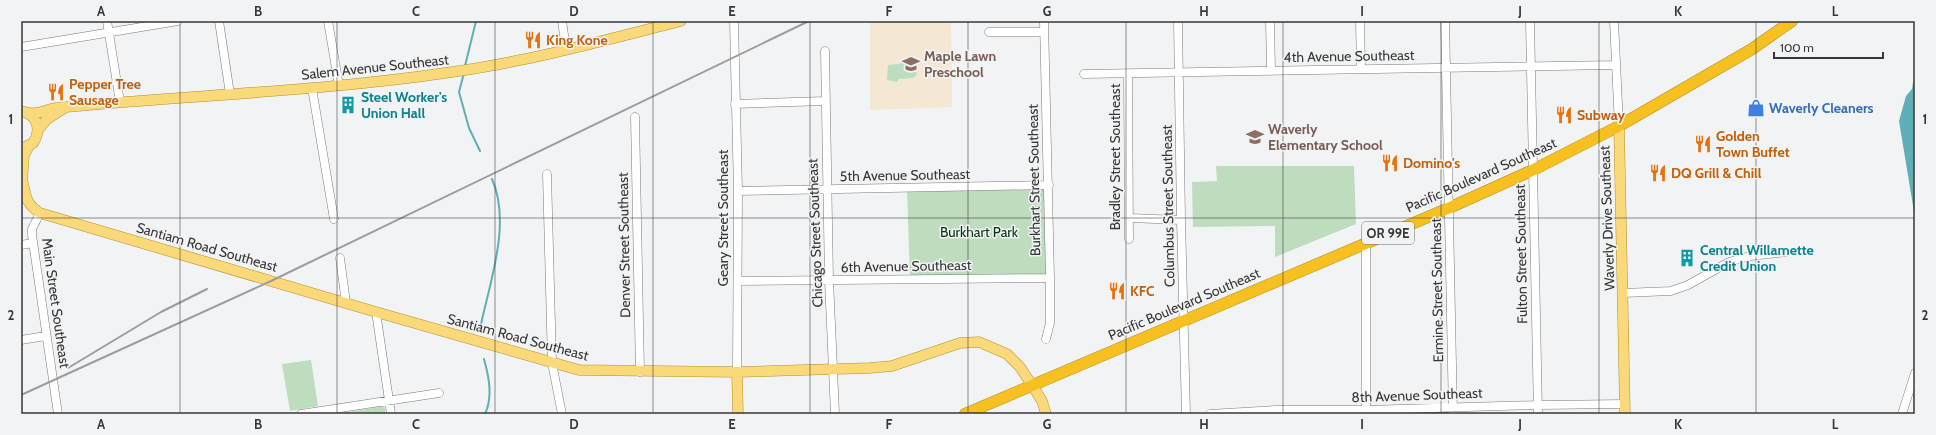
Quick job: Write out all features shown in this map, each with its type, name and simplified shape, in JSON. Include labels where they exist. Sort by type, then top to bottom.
[{"type":"highway","name":"Pacific Boulevard Southeast","points":[[967,414],[1366,242],[1449,208],[1533,170],[1619,126],[1752,49],[1792,21]]},
{"type":"main road","name":"Salem Avenue Southeast","points":[[24,111],[39,113],[56,106],[66,108],[120,102],[339,86],[454,72],[507,63],[681,21]]},
{"type":"main road","name":"Salem Avenue Southeast","points":[[25,147],[35,139],[38,130],[47,119],[66,108]]},
{"type":"main road","points":[[24,111],[34,119],[38,130]]},
{"type":"main road","name":"Waverly Drive Southeast","points":[[1619,126],[1625,409]]},
{"type":"main road","points":[[25,147],[22,178],[27,201],[40,213]]},
{"type":"main road","name":"Santiam Road Southeast","points":[[40,213],[579,370],[640,372],[737,372],[833,370],[892,366],[960,342],[979,342],[1007,354],[1020,367],[1032,385]]},
{"type":"main road","name":"Geary Street Southeast","points":[[737,372],[738,414]]},
{"type":"main road","points":[[1032,385],[1042,401],[1046,414]]},
{"type":"street","points":[[107,21],[120,102]]},
{"type":"street","points":[[21,47],[178,21]]},
{"type":"street","points":[[219,21],[230,94]]},
{"type":"street","points":[[328,21],[339,86]]},
{"type":"street","points":[[562,21],[566,49]]},
{"type":"street","name":"Geary Street Southeast","points":[[734,21],[738,191],[737,372]]},
{"type":"street","name":"Burkhart Street Southeast","points":[[1044,21],[1050,278],[1050,323],[1046,339]]},
{"type":"street","name":"Columbus Street Southeast","points":[[1178,21],[1186,414]]},
{"type":"street","points":[[1270,21],[1271,71]]},
{"type":"street","points":[[1360,21],[1360,69]]},
{"type":"street","name":"Ermine Street Southeast","points":[[1444,21],[1453,411]]},
{"type":"street","name":"Fulton Street Southeast","points":[[1530,21],[1538,414]]},
{"type":"street","name":"Waverly Drive Southeast","points":[[1614,21],[1619,126]]},
{"type":"street","points":[[989,32],[1044,32]]},
{"type":"street","name":"Chicago Street Southeast","points":[[825,51],[829,280],[835,414]]},
{"type":"street","name":"4th Avenue Southeast","points":[[1084,74],[1445,66],[1615,65]]},
{"type":"street","name":"Bradley Street Southeast","points":[[1128,74],[1129,239]]},
{"type":"street","points":[[312,88],[334,219]]},
{"type":"street","points":[[736,104],[825,101]]},
{"type":"street","name":"Denver Street Southeast","points":[[635,117],[640,372]]},
{"type":"street","points":[[547,174],[552,363],[562,414]]},
{"type":"street","name":"5th Avenue Southeast","points":[[738,191],[1049,185]]},
{"type":"street","name":"Main Street Southeast","points":[[40,213],[32,229],[33,243],[45,336],[58,414]]},
{"type":"street","points":[[1129,218],[1181,220]]},
{"type":"street","points":[[1366,242],[1366,412]]},
{"type":"street","points":[[21,244],[33,243]]},
{"type":"street","points":[[1623,293],[1671,291],[1688,285],[1729,262],[1750,256],[1786,252]]},
{"type":"street","points":[[340,258],[346,303]]},
{"type":"street","name":"6th Avenue Southeast","points":[[738,281],[1050,278]]},
{"type":"street","points":[[376,312],[391,414]]},
{"type":"street","points":[[21,340],[45,336]]},
{"type":"street","points":[[1902,414],[1915,372]]},
{"type":"street","points":[[301,414],[439,393]]},
{"type":"street","name":"8th Avenue Southeast","points":[[1210,414],[1453,411],[1538,404],[1625,409]]},
{"type":"shaded area","name":"Maple Lawn Preschool","points":[[870,21],[951,21],[952,107],[870,110]]},
{"type":"green space","points":[[908,56],[913,56],[918,60],[916,76],[913,78],[899,79],[897,82],[887,80],[888,65],[899,64]]},
{"type":"green space","points":[[1216,166],[1354,166],[1356,224],[1275,257],[1275,226],[1193,227],[1192,182],[1217,181]]},
{"type":"green space","name":"Burkhart Park","points":[[1049,185],[1050,278],[910,279],[907,188]]},
{"type":"green space","points":[[311,360],[318,406],[290,411],[282,364]]},
{"type":"green space","points":[[384,406],[386,414],[337,414]]},
{"type":"water","points":[[1913,82],[1915,82],[1915,218],[1899,121],[1906,96],[1912,89]]},
{"type":"waterway","points":[[465,66],[476,21]]},
{"type":"waterway","points":[[464,73],[459,92],[469,128],[480,151]]},
{"type":"waterway","points":[[480,329],[493,274],[499,234],[500,215],[498,197],[492,179]]},
{"type":"waterway","points":[[484,359],[489,380],[490,394],[485,414]]},
{"type":"railway","points":[[21,395],[271,281],[809,21]]},
{"type":"railway","points":[[68,368],[161,312],[207,289]]},
{"type":"place","name":"King Kone","points":[[533,40]]},
{"type":"place","name":"Maple Lawn Preschool","points":[[911,64]]},
{"type":"place","name":"Pepper Tree Sausage","points":[[56,92]]},
{"type":"place","name":"Steel Worker's Union Hall","points":[[348,105]]},
{"type":"place","name":"Waverly Cleaners","points":[[1756,108]]},
{"type":"place","name":"Subway","points":[[1564,115]]},
{"type":"place","name":"Waverly Elementary School","points":[[1255,137]]},
{"type":"place","name":"Golden Town Buffet","points":[[1703,144]]},
{"type":"place","name":"Domino's","points":[[1390,163]]},
{"type":"place","name":"DQ Grill & Chill","points":[[1658,173]]},
{"type":"place","name":"Central Willamette Credit Union","points":[[1687,258]]},
{"type":"place","name":"KFC","points":[[1117,291]]}]
